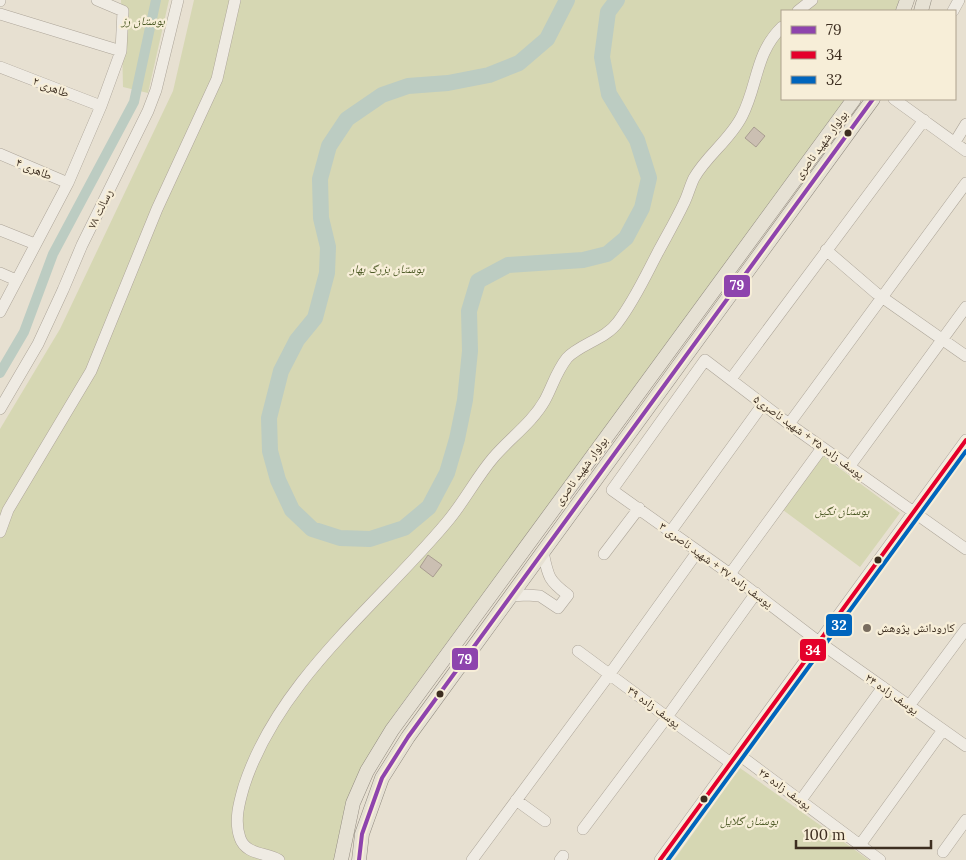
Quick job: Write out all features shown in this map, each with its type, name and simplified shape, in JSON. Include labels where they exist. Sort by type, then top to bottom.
[{"type":"main road","name":"بولوار شهید ناصری","points":[[341,860],[354,803],[367,771],[392,730],[853,100]]},
{"type":"main road","name":"بولوار شهید ناصری","points":[[359,860],[362,834],[382,778],[408,737],[872,100]]},
{"type":"main road","points":[[595,453],[609,463]]},
{"type":"street","points":[[0,312],[68,183],[101,106],[121,51],[123,12],[97,0]]},
{"type":"street","name":"رسالت ۷۸","points":[[0,409],[42,336],[82,245],[148,112],[156,90],[178,0]]},
{"type":"street","points":[[0,532],[8,510],[91,371],[157,209],[217,79],[235,0]]},
{"type":"street","points":[[799,10],[812,0]]},
{"type":"street","points":[[0,14],[121,51]]},
{"type":"street","points":[[279,860],[272,856],[252,852],[246,848],[240,838],[236,817],[240,799],[260,747],[293,693],[356,620],[449,520],[490,461],[509,440],[524,428],[545,400],[556,375],[570,356],[594,342],[616,325],[649,271],[684,204],[694,179],[708,159],[736,128],[749,102],[757,68],[773,36],[781,28]]},
{"type":"street","name":"طاهری ۲","points":[[0,67],[101,106]]},
{"type":"street","points":[[901,101],[966,151]]},
{"type":"street","points":[[730,379],[924,120]]},
{"type":"street","points":[[955,142],[966,124]]},
{"type":"street","name":"طاهری ۴","points":[[0,154],[68,183]]},
{"type":"street","points":[[789,424],[966,183]]},
{"type":"street","points":[[0,230],[35,244]]},
{"type":"street","points":[[826,250],[882,297],[966,356]]},
{"type":"street","points":[[0,273],[16,280]]},
{"type":"street","points":[[849,467],[945,340],[966,307]]},
{"type":"street","name":"یوسف زاده ۳۵ + شهید ناصری۵","points":[[612,490],[705,360],[822,448],[966,549]]},
{"type":"street","points":[[671,531],[763,404]]},
{"type":"street","points":[[660,860],[966,440]]},
{"type":"street","points":[[730,574],[822,448]]},
{"type":"street","name":"یوسف زاده ۳۷ + شهید ناصری ۳","points":[[612,490],[756,593],[819,642]]},
{"type":"street","points":[[604,554],[638,508]]},
{"type":"street","points":[[472,860],[698,551]]},
{"type":"street","points":[[511,596],[540,596],[558,608],[568,595],[552,583],[547,572],[543,552]]},
{"type":"street","points":[[583,829],[667,717],[756,593]]},
{"type":"street","points":[[909,706],[966,629]]},
{"type":"street","name":"یوسف زاده ۲۴","points":[[819,642],[966,746]]},
{"type":"street","name":"یوسف زاده ۳۹","points":[[578,651],[667,717],[734,758]]},
{"type":"street","points":[[801,800],[883,688]]},
{"type":"street","points":[[860,845],[943,730]]},
{"type":"street","name":"یوسف زاده ۲۶","points":[[734,758],[801,800],[880,860]]},
{"type":"street","points":[[516,800],[545,821]]},
{"type":"street","points":[[943,852],[966,820]]},
{"type":"green space","name":"بوستان رز","points":[[121,0],[169,0],[148,93],[123,87]]},
{"type":"green space","name":"بوستان بزرگ بهار","points":[[194,0],[899,0],[896,10],[781,10],[781,100],[847,100],[395,713],[362,772],[339,860],[0,860],[0,429],[60,329],[173,91]]},
{"type":"green space","name":"بوستان نگین","points":[[823,456],[900,513],[860,567],[783,510]]},
{"type":"green space","name":"بوستان گلایل","points":[[740,768],[869,860],[674,860]]},
{"type":"building","points":[[754,127],[765,136],[756,147],[745,138]]},
{"type":"building","points":[[428,555],[442,565],[433,577],[420,567]]},
{"type":"waterway","points":[[0,373],[24,332],[53,254],[134,102],[156,0]]},
{"type":"waterway","points":[[567,0],[547,39],[519,63],[489,75],[448,83],[408,86],[382,95],[347,119],[329,146],[320,179],[321,218],[328,247],[327,273],[315,318],[297,340],[281,371],[269,418],[270,451],[278,480],[292,510],[312,529],[340,538],[370,539],[404,528],[429,507],[447,473],[457,439],[465,400],[470,351],[469,311],[478,281],[508,265],[583,260],[607,254],[626,238],[642,208],[649,178],[637,140],[609,94],[602,57],[608,12],[617,0]]},
{"type":"transit line","name":"79","points":[[359,860],[362,834],[382,778],[408,737],[872,100]]},
{"type":"transit line","name":"34","points":[[660,860],[966,440]]},
{"type":"transit line","name":"32","points":[[668,860],[966,451]]},
{"type":"place","name":"کارودانش پژوهش","points":[[867,628]]}]
